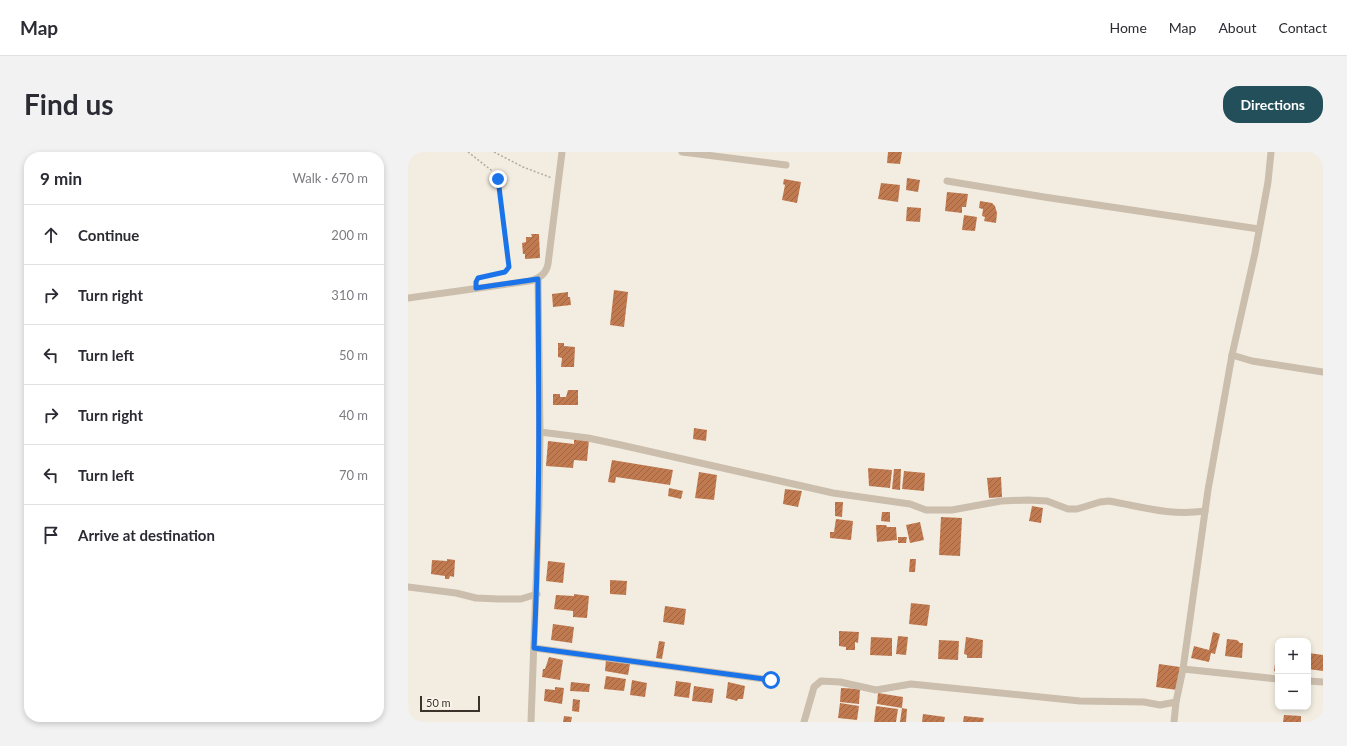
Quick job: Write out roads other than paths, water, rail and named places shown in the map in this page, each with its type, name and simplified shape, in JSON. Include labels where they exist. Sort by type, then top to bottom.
[{"type":"street","points":[[408,298],[538,279],[542,276],[547,269],[562,152]]},
{"type":"street","points":[[682,152],[786,165]]},
{"type":"street","points":[[1174,722],[1176,702],[1183,669],[1205,511],[1232,355],[1268,182],[1271,152]]},
{"type":"street","points":[[947,181],[1044,198],[1259,229]]},
{"type":"street","points":[[531,722],[537,594],[540,432],[538,279]]},
{"type":"street","points":[[1232,355],[1252,361],[1323,372]]},
{"type":"street","points":[[540,432],[588,438],[833,492],[896,501],[926,510],[952,510],[1002,501],[1028,500],[1047,501],[1068,509],[1077,509],[1100,502],[1109,501],[1171,513],[1188,514],[1205,511]]},
{"type":"street","points":[[408,587],[456,593],[476,598],[521,599],[537,594]]},
{"type":"street","points":[[534,648],[771,680]]},
{"type":"street","points":[[1183,669],[1275,679]]},
{"type":"street","points":[[804,722],[814,687],[821,681],[840,682],[876,690],[911,684],[1080,701],[1144,702],[1160,705],[1176,702]]},
{"type":"street","points":[[1311,681],[1323,682]]}]
